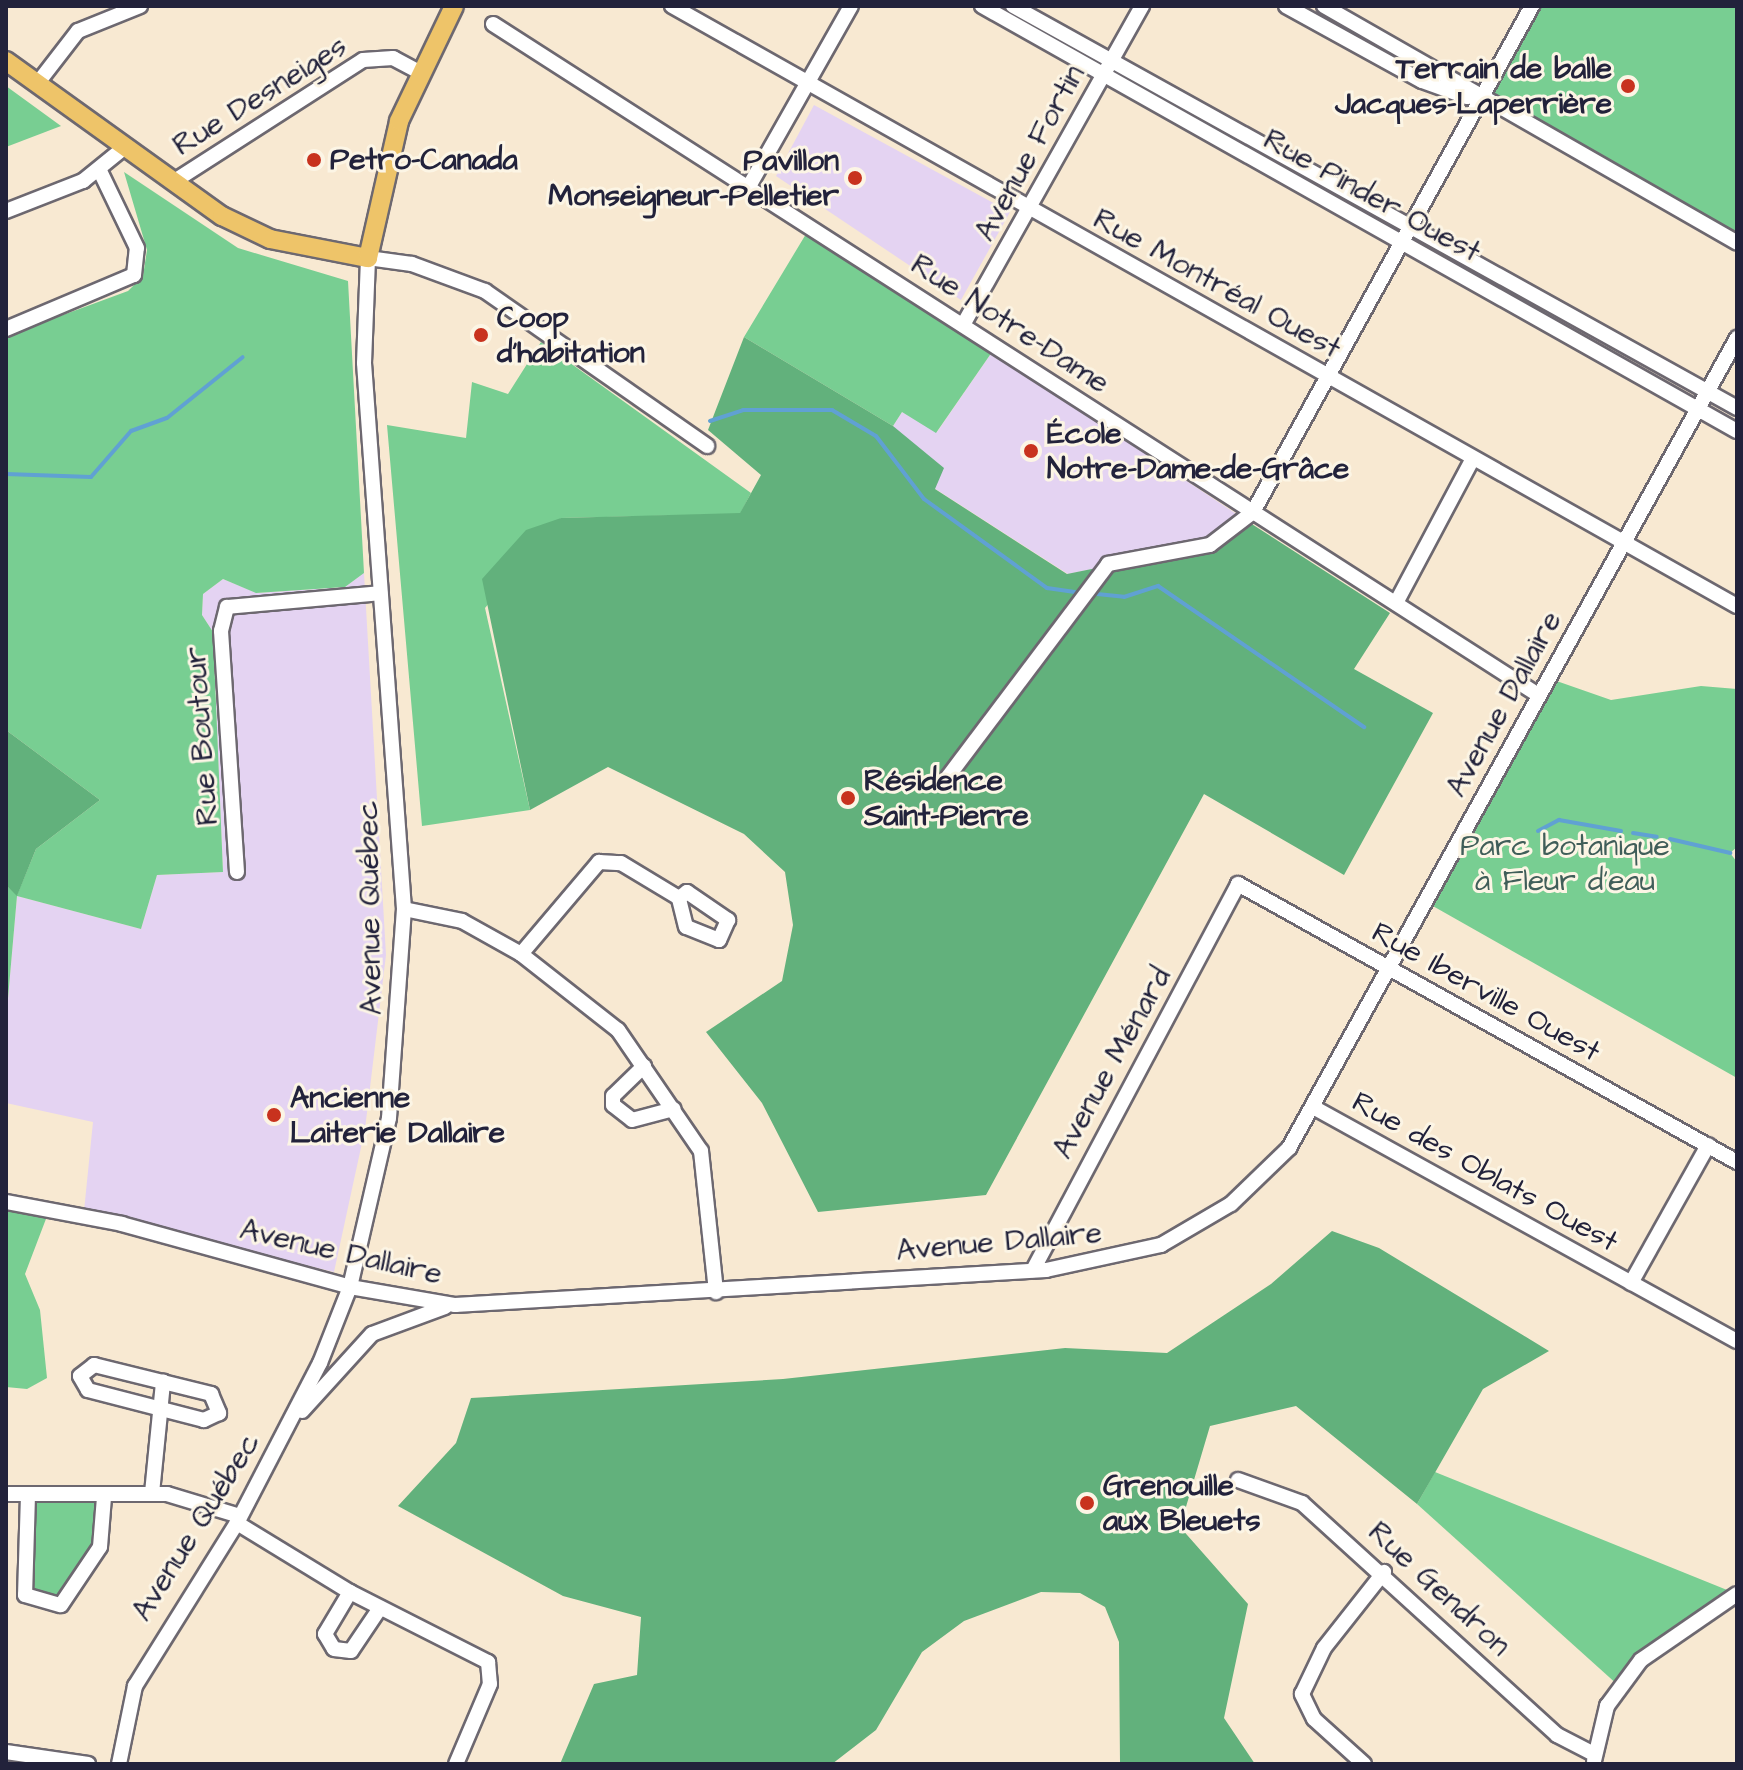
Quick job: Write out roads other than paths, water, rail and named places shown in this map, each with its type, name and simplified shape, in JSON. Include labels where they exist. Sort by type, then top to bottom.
[{"type":"main road","name":"Avenue Québec","points":[[368,258],[389,152],[419,72],[454,6]]},
{"type":"main road","points":[[6,61],[173,182],[270,239],[368,258]]},
{"type":"street","points":[[37,84],[78,31],[140,6]]},
{"type":"street","name":"Rue Montréal Ouest","points":[[672,6],[1737,606]]},
{"type":"street","points":[[748,188],[851,6]]},
{"type":"street","name":"Rue Pinder Ouest","points":[[982,6],[1737,431]]},
{"type":"street","name":"Rue Pinder Ouest","points":[[1013,6],[1737,408]]},
{"type":"street","name":"Avenue Fortin","points":[[963,325],[1142,6]]},
{"type":"street","points":[[1286,6],[1422,81],[1480,101]]},
{"type":"street","points":[[1324,6],[1430,64],[1480,101],[1737,243]]},
{"type":"street","points":[[947,778],[1108,564],[1210,545],[1253,512],[1532,6]]},
{"type":"street","name":"Rue Notre-Dame","points":[[493,24],[1538,695]]},
{"type":"street","name":"Rue Desneiges","points":[[173,182],[363,60],[393,58],[419,72]]},
{"type":"street","points":[[6,211],[100,171],[125,147]]},
{"type":"street","points":[[6,329],[134,275],[137,248],[100,171]]},
{"type":"street","points":[[368,258],[412,264],[485,291],[707,446]]},
{"type":"street","name":"Avenue Québec","points":[[119,1764],[135,1686],[238,1519],[296,1417],[350,1287],[393,1088],[404,909],[364,363],[368,258]]},
{"type":"street","name":"Avenue Dallaire","points":[[6,1202],[122,1224],[350,1287],[455,1305],[716,1292],[1033,1270],[1107,1261],[1199,1225],[1270,1170],[1313,1107],[1737,338]]},
{"type":"street","points":[[1396,603],[1473,458]]},
{"type":"street","name":"Rue Boutour","points":[[237,872],[221,631],[227,607],[380,593]]},
{"type":"street","points":[[521,954],[599,862],[621,863],[679,898]]},
{"type":"street","name":"Rue Iberville Ouest","points":[[1238,884],[1737,1162]]},
{"type":"street","name":"Avenue Ménard","points":[[1033,1270],[1238,884]]},
{"type":"street","points":[[404,909],[462,921],[521,954],[601,1015],[644,1066],[674,1109],[706,1171],[716,1292]]},
{"type":"street","points":[[644,1066],[613,1096],[613,1105],[632,1120],[674,1109]]},
{"type":"street","name":"Rue des Oblats Ouest","points":[[1313,1107],[1737,1341]]},
{"type":"street","points":[[1631,1283],[1708,1145]]},
{"type":"street","points":[[296,1417],[372,1334],[455,1305]]},
{"type":"street","points":[[94,1365],[163,1382],[211,1394],[221,1409],[208,1420],[160,1409],[88,1390],[80,1376],[94,1365]]},
{"type":"street","points":[[152,1493],[163,1382]]},
{"type":"street","name":"Rue Gendron","points":[[1238,1480],[1302,1503],[1384,1572],[1557,1735],[1594,1759]]},
{"type":"street","points":[[6,1494],[104,1497],[152,1493],[238,1519],[350,1592],[488,1662],[490,1684],[456,1764]]},
{"type":"street","points":[[28,1495],[25,1595],[61,1605],[100,1547],[104,1497]]},
{"type":"street","points":[[1364,1764],[1307,1705],[1304,1687],[1324,1648],[1384,1572]]},
{"type":"street","points":[[350,1592],[325,1634],[334,1649],[351,1651],[380,1608]]},
{"type":"street","points":[[1594,1759],[1607,1706],[1641,1660],[1737,1594]]},
{"type":"street","points":[[6,1752],[88,1764]]},
{"type":"waterway","points":[[6,474],[91,477],[131,431],[167,418],[243,357]]},
{"type":"waterway","points":[[710,421],[743,410],[832,410],[876,436],[924,499],[1047,588],[1075,592]]},
{"type":"waterway","points":[[1097,594],[1124,597],[1158,586],[1364,727]]},
{"type":"waterway","points":[[1538,831],[1559,820],[1621,831]]},
{"type":"waterway","points":[[1633,833],[1657,837]]},
{"type":"waterway","points":[[1670,839],[1730,853]]},
{"type":"place","name":"Terrain de balle Jacques-Laperrière","points":[[1628,86]]},
{"type":"place","name":"Petro-Canada","points":[[314,160]]},
{"type":"place","name":"Pavillon Monseigneur-Pelletier","points":[[855,178]]},
{"type":"place","name":"Coop d'habitation","points":[[481,335]]},
{"type":"place","name":"École Notre-Dame-de-Grâce","points":[[1031,451]]},
{"type":"place","name":"Résidence Saint-Pierre","points":[[848,798]]},
{"type":"place","name":"Ancienne Laiterie Dallaire","points":[[274,1115]]},
{"type":"place","name":"Grenouille aux Bleuets","points":[[1087,1503]]},
{"type":"park label","name":"Parc botanique à Fleur d'eau","points":[[1565,863]]}]
